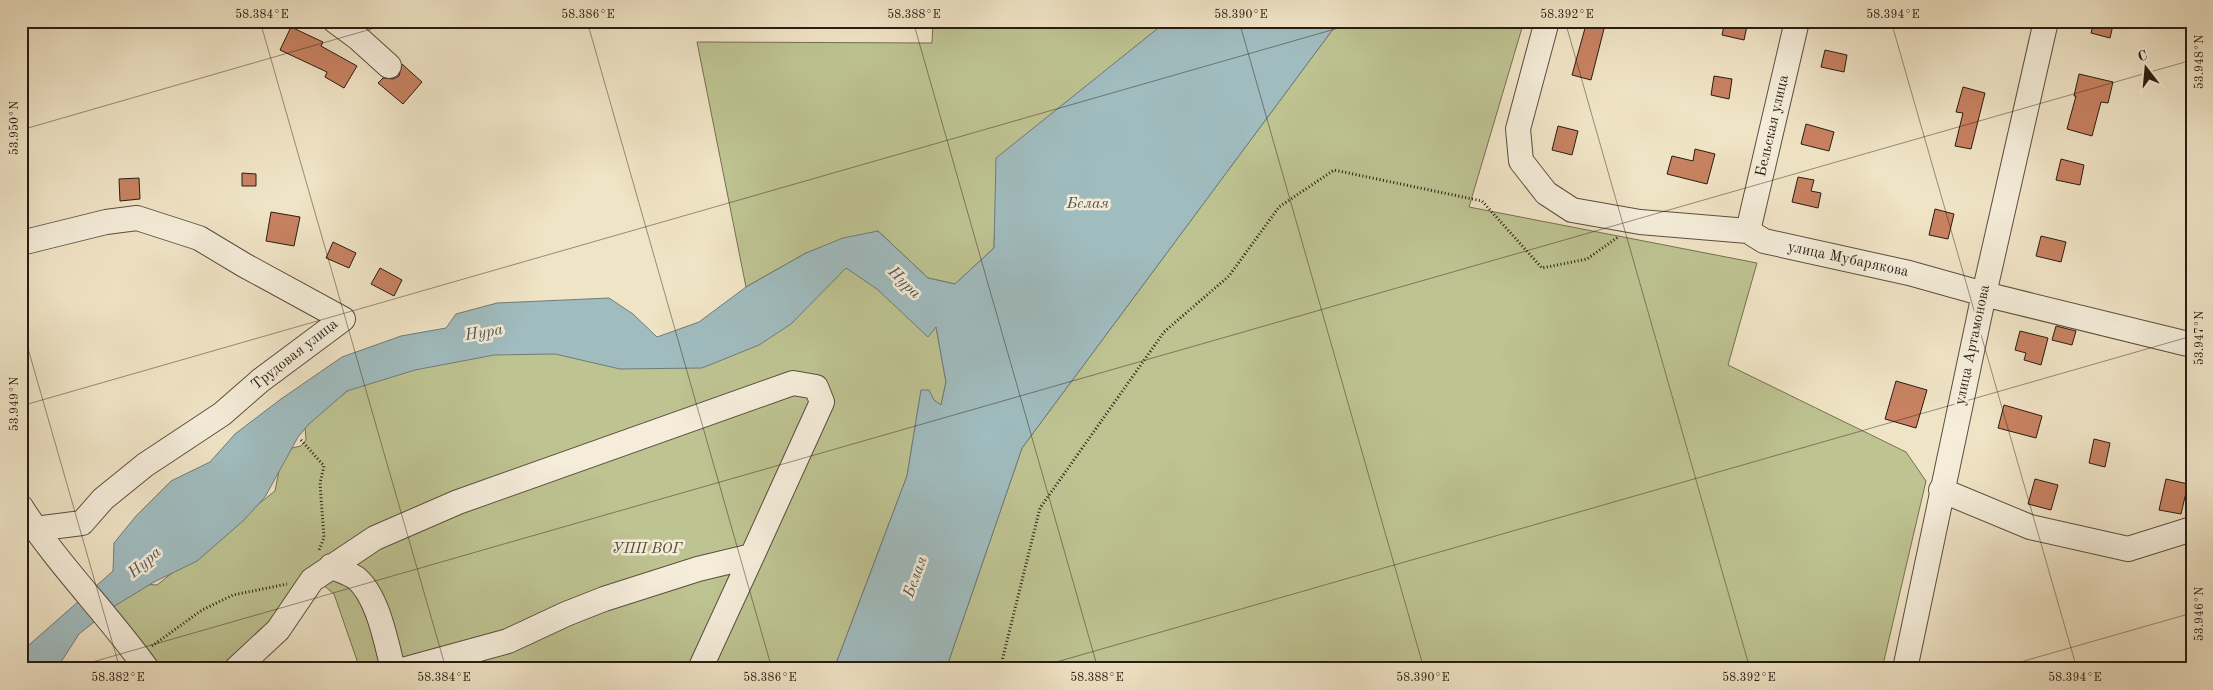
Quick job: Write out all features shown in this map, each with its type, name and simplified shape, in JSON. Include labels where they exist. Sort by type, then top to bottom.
[{"type":"street","points":[[335,21],[358,38],[389,66]]},
{"type":"street","name":"улица Мубарякова","points":[[1547,21],[1518,129],[1521,161],[1546,193],[1572,210],[1640,222],[1748,231],[1764,241],[1909,273],[1984,294],[2192,345]]},
{"type":"street","name":"Бельская улица","points":[[1748,231],[1797,21]]},
{"type":"street","name":"улица Артамонова","points":[[1905,669],[1941,490],[2046,21]]},
{"type":"street","name":"Трудовая улица","points":[[21,243],[106,222],[137,218],[199,238],[342,319],[261,380],[222,414],[145,466],[103,499],[82,523],[36,529]]},
{"type":"street","points":[[236,669],[278,630],[321,573],[375,538],[458,502],[794,383],[816,387],[822,402],[700,669]]},
{"type":"street","points":[[1941,490],[2030,527],[2128,549],[2192,529]]},
{"type":"street","points":[[21,507],[65,569],[136,641],[147,669]]},
{"type":"street","points":[[406,669],[508,641],[604,599],[698,569],[752,556]]},
{"type":"street","points":[[321,573],[356,579],[371,597],[393,669]]},
{"type":"path","points":[[1000,669],[1040,508],[1164,332],[1229,276],[1279,207],[1334,170],[1482,201],[1542,268],[1587,259],[1640,222]]},
{"type":"path","points":[[136,641],[151,647],[202,610],[233,595],[321,573],[314,564],[324,538],[320,483],[324,466],[301,440]]},
{"type":"green space","points":[[933,21],[1167,21],[997,158],[994,248],[955,284],[928,278],[878,231],[806,253],[746,287],[697,42],[932,43]]},
{"type":"green space","points":[[1339,21],[1524,21],[1469,207],[1757,263],[1728,365],[1906,452],[1926,481],[1882,669],[946,669],[1022,448]]},
{"type":"green space","name":"УПП ВОГ","points":[[843,262],[936,326],[946,382],[941,405],[921,391],[907,476],[834,669],[360,669],[334,594],[310,574],[276,623],[229,669],[150,669],[104,613],[139,584],[157,585],[275,491],[283,450],[301,446],[306,440],[305,425],[361,380],[515,336],[647,367]]},
{"type":"water","name":"Белая","points":[[1167,21],[1339,21],[1022,448],[946,669],[834,669],[907,476],[921,390],[929,390],[934,400],[941,405],[946,382],[936,327],[928,337],[877,289],[846,268],[791,324],[759,345],[702,368],[620,369],[555,354],[494,355],[415,370],[347,391],[309,424],[298,437],[265,497],[243,521],[197,561],[154,582],[113,607],[79,634],[61,662],[52,669],[21,669],[21,652],[113,571],[114,543],[136,516],[171,481],[210,462],[235,434],[281,399],[342,357],[401,336],[446,328],[456,314],[497,303],[609,298],[633,314],[657,337],[699,322],[746,287],[806,253],[843,238],[878,231],[928,278],[955,284],[994,248],[996,158]]},
{"type":"building","points":[[1587,21],[1606,21],[1591,80],[1572,75]]},
{"type":"building","points":[[1725,21],[1747,26],[1744,40],[1722,35]]},
{"type":"building","points":[[2094,21],[2114,21],[2110,38],[2091,33]]},
{"type":"building","points":[[291,27],[323,42],[321,46],[357,66],[344,88],[325,77],[327,72],[280,50]]},
{"type":"building","points":[[1825,50],[1847,55],[1844,72],[1821,67]]},
{"type":"building","points":[[402,64],[422,82],[403,104],[378,83],[383,78],[393,79],[399,76]]},
{"type":"building","points":[[2079,74],[2113,82],[2108,103],[2101,102],[2092,136],[2067,129],[2076,96],[2074,96]]},
{"type":"building","points":[[1714,76],[1732,79],[1729,99],[1711,95]]},
{"type":"building","points":[[1963,87],[1985,93],[1971,149],[1955,146],[1963,113],[1956,112]]},
{"type":"building","points":[[1806,124],[1834,132],[1829,151],[1801,144]]},
{"type":"building","points":[[1558,126],[1578,131],[1572,155],[1552,150]]},
{"type":"building","points":[[1695,149],[1715,154],[1707,184],[1667,174],[1672,156],[1693,161]]},
{"type":"building","points":[[2061,159],[2084,165],[2080,185],[2056,180]]},
{"type":"building","points":[[242,173],[256,174],[256,186],[242,186]]},
{"type":"building","points":[[1798,177],[1814,180],[1811,191],[1821,193],[1818,208],[1792,202]]},
{"type":"building","points":[[139,178],[140,199],[120,201],[119,179]]},
{"type":"building","points":[[1935,209],[1954,214],[1948,239],[1929,235]]},
{"type":"building","points":[[271,212],[300,217],[294,246],[266,241]]},
{"type":"building","points":[[2041,236],[2066,242],[2061,262],[2036,256]]},
{"type":"building","points":[[333,242],[356,253],[349,268],[326,258]]},
{"type":"building","points":[[380,268],[402,280],[394,296],[371,284]]},
{"type":"building","points":[[2056,326],[2076,331],[2072,345],[2052,340]]},
{"type":"building","points":[[2020,331],[2048,338],[2041,365],[2024,360],[2026,353],[2015,350]]},
{"type":"building","points":[[1896,381],[1927,390],[1916,428],[1885,419]]},
{"type":"building","points":[[2004,405],[2042,416],[2036,438],[1998,428]]},
{"type":"building","points":[[2094,439],[2110,443],[2105,467],[2089,463]]},
{"type":"building","points":[[2035,479],[2058,485],[2051,510],[2028,504]]},
{"type":"building","points":[[2166,479],[2188,484],[2181,514],[2159,510]]},
{"type":"water label","name":"Нура","points":[[904,283]]},
{"type":"water label","name":"Нура","points":[[484,333]]},
{"type":"water label","name":"Нура","points":[[145,563]]}]
